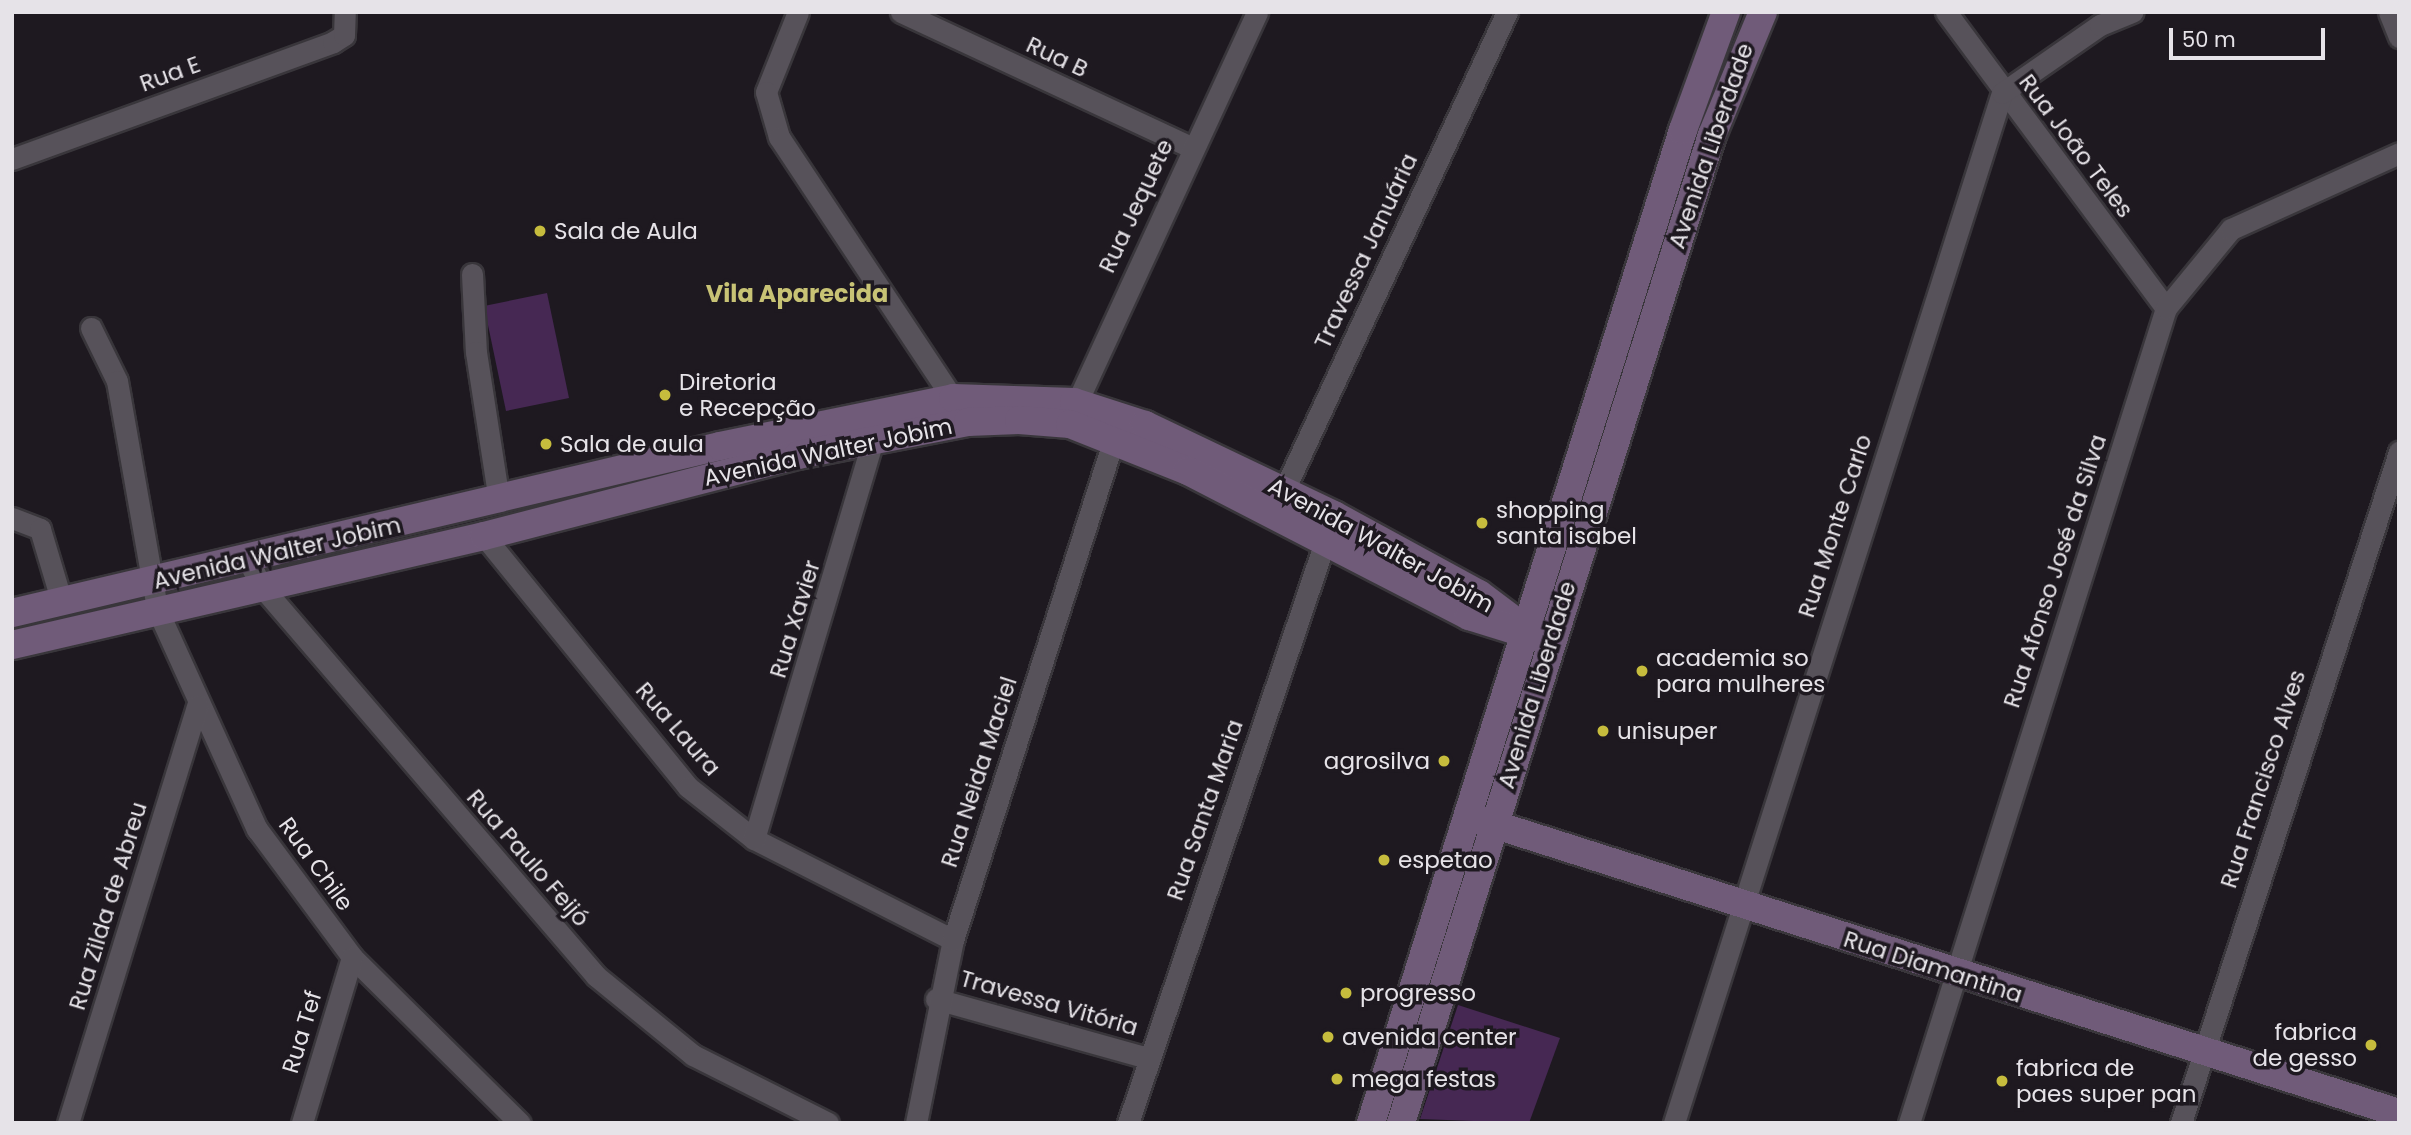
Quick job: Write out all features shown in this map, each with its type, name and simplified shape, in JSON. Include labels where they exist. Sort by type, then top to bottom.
[{"type":"main road","name":"Avenida Liberdade","points":[[1371,1123],[1481,821],[1540,637],[1726,12]]},
{"type":"main road","name":"Avenida Liberdade","points":[[1582,496],[1712,135],[1763,12]]},
{"type":"main road","name":"Avenida Walter Jobim","points":[[12,645],[484,536],[875,425],[953,398],[1145,425],[1330,527],[1479,594],[1540,637]]},
{"type":"main road","name":"Avenida Walter Jobim","points":[[12,613],[499,501],[875,425],[968,422],[1072,413],[1113,442],[1279,500]]},
{"type":"main road","name":"Avenida Liberdade","points":[[1401,1123],[1481,821]]},
{"type":"main road","name":"Rua Diamantina","points":[[1481,821],[2203,1054],[2399,1113]]},
{"type":"street","name":"Rua E","points":[[12,159],[344,35],[345,12]]},
{"type":"street","points":[[798,12],[766,92],[779,137],[968,422]]},
{"type":"street","name":"Rua B","points":[[901,12],[1192,148]]},
{"type":"street","name":"Rua Jequete","points":[[1072,413],[1257,12]]},
{"type":"street","name":"Travessa Januária","points":[[1279,500],[1507,12]]},
{"type":"street","name":"Rua João Teles","points":[[1947,12],[2002,93],[2166,309]]},
{"type":"street","points":[[2002,93],[2100,24],[2133,12]]},
{"type":"street","points":[[2389,12],[2399,37]]},
{"type":"street","name":"Rua Monte Carlo","points":[[1674,1123],[2002,93]]},
{"type":"street","name":"Rua Afonso José da Silva","points":[[1909,1123],[2166,309],[2231,229],[2399,153]]},
{"type":"street","points":[[472,274],[476,352],[499,501]]},
{"type":"street","name":"Rua Chile","points":[[91,328],[117,380],[149,582],[157,610],[197,705],[257,829],[352,957],[520,1123]]},
{"type":"street","name":"Rua Xavier","points":[[754,839],[875,425]]},
{"type":"street","name":"Rua Neida Maciel","points":[[916,1123],[936,999],[953,940],[1113,442]]},
{"type":"street","name":"Rua Francisco Alves","points":[[2181,1123],[2399,452]]},
{"type":"street","points":[[12,518],[40,529],[62,603]]},
{"type":"street","name":"Rua Santa Maria","points":[[1128,1123],[1330,527]]},
{"type":"street","name":"Rua Laura","points":[[484,536],[688,787],[754,839],[953,940]]},
{"type":"street","name":"Rua Paulo Feijó","points":[[248,560],[262,587],[596,975],[693,1055],[828,1123]]},
{"type":"street","name":"Rua Zilda de Abreu","points":[[68,1123],[197,705]]},
{"type":"street","name":"Rua Tef","points":[[302,1123],[352,957]]},
{"type":"street","name":"Travessa Vitória","points":[[936,999],[1148,1058]]},
{"type":"shaded area","points":[[547,293],[569,398],[506,411],[484,306]]},
{"type":"shaded area","points":[[1458,1005],[1560,1038],[1529,1123],[1420,1119]]},
{"type":"place","name":"Sala de Aula","points":[[540,231]]},
{"type":"place","name":"Diretoria e Recepção","points":[[665,395]]},
{"type":"place","name":"Sala de aula","points":[[546,444]]},
{"type":"place","name":"shopping santa isabel","points":[[1482,523]]},
{"type":"place","name":"academia so para mulheres","points":[[1642,671]]},
{"type":"place","name":"unisuper","points":[[1603,731]]},
{"type":"place","name":"agrosilva","points":[[1444,761]]},
{"type":"place","name":"espetao","points":[[1384,860]]},
{"type":"place","name":"progresso","points":[[1346,993]]},
{"type":"place","name":"avenida center","points":[[1328,1037]]},
{"type":"place","name":"fabrica de gesso","points":[[2371,1045]]},
{"type":"place","name":"mega festas","points":[[1337,1079]]},
{"type":"place","name":"fabrica de paes super pan","points":[[2002,1081]]},
{"type":"district","name":"Vila Aparecida","points":[[797,294]]}]
